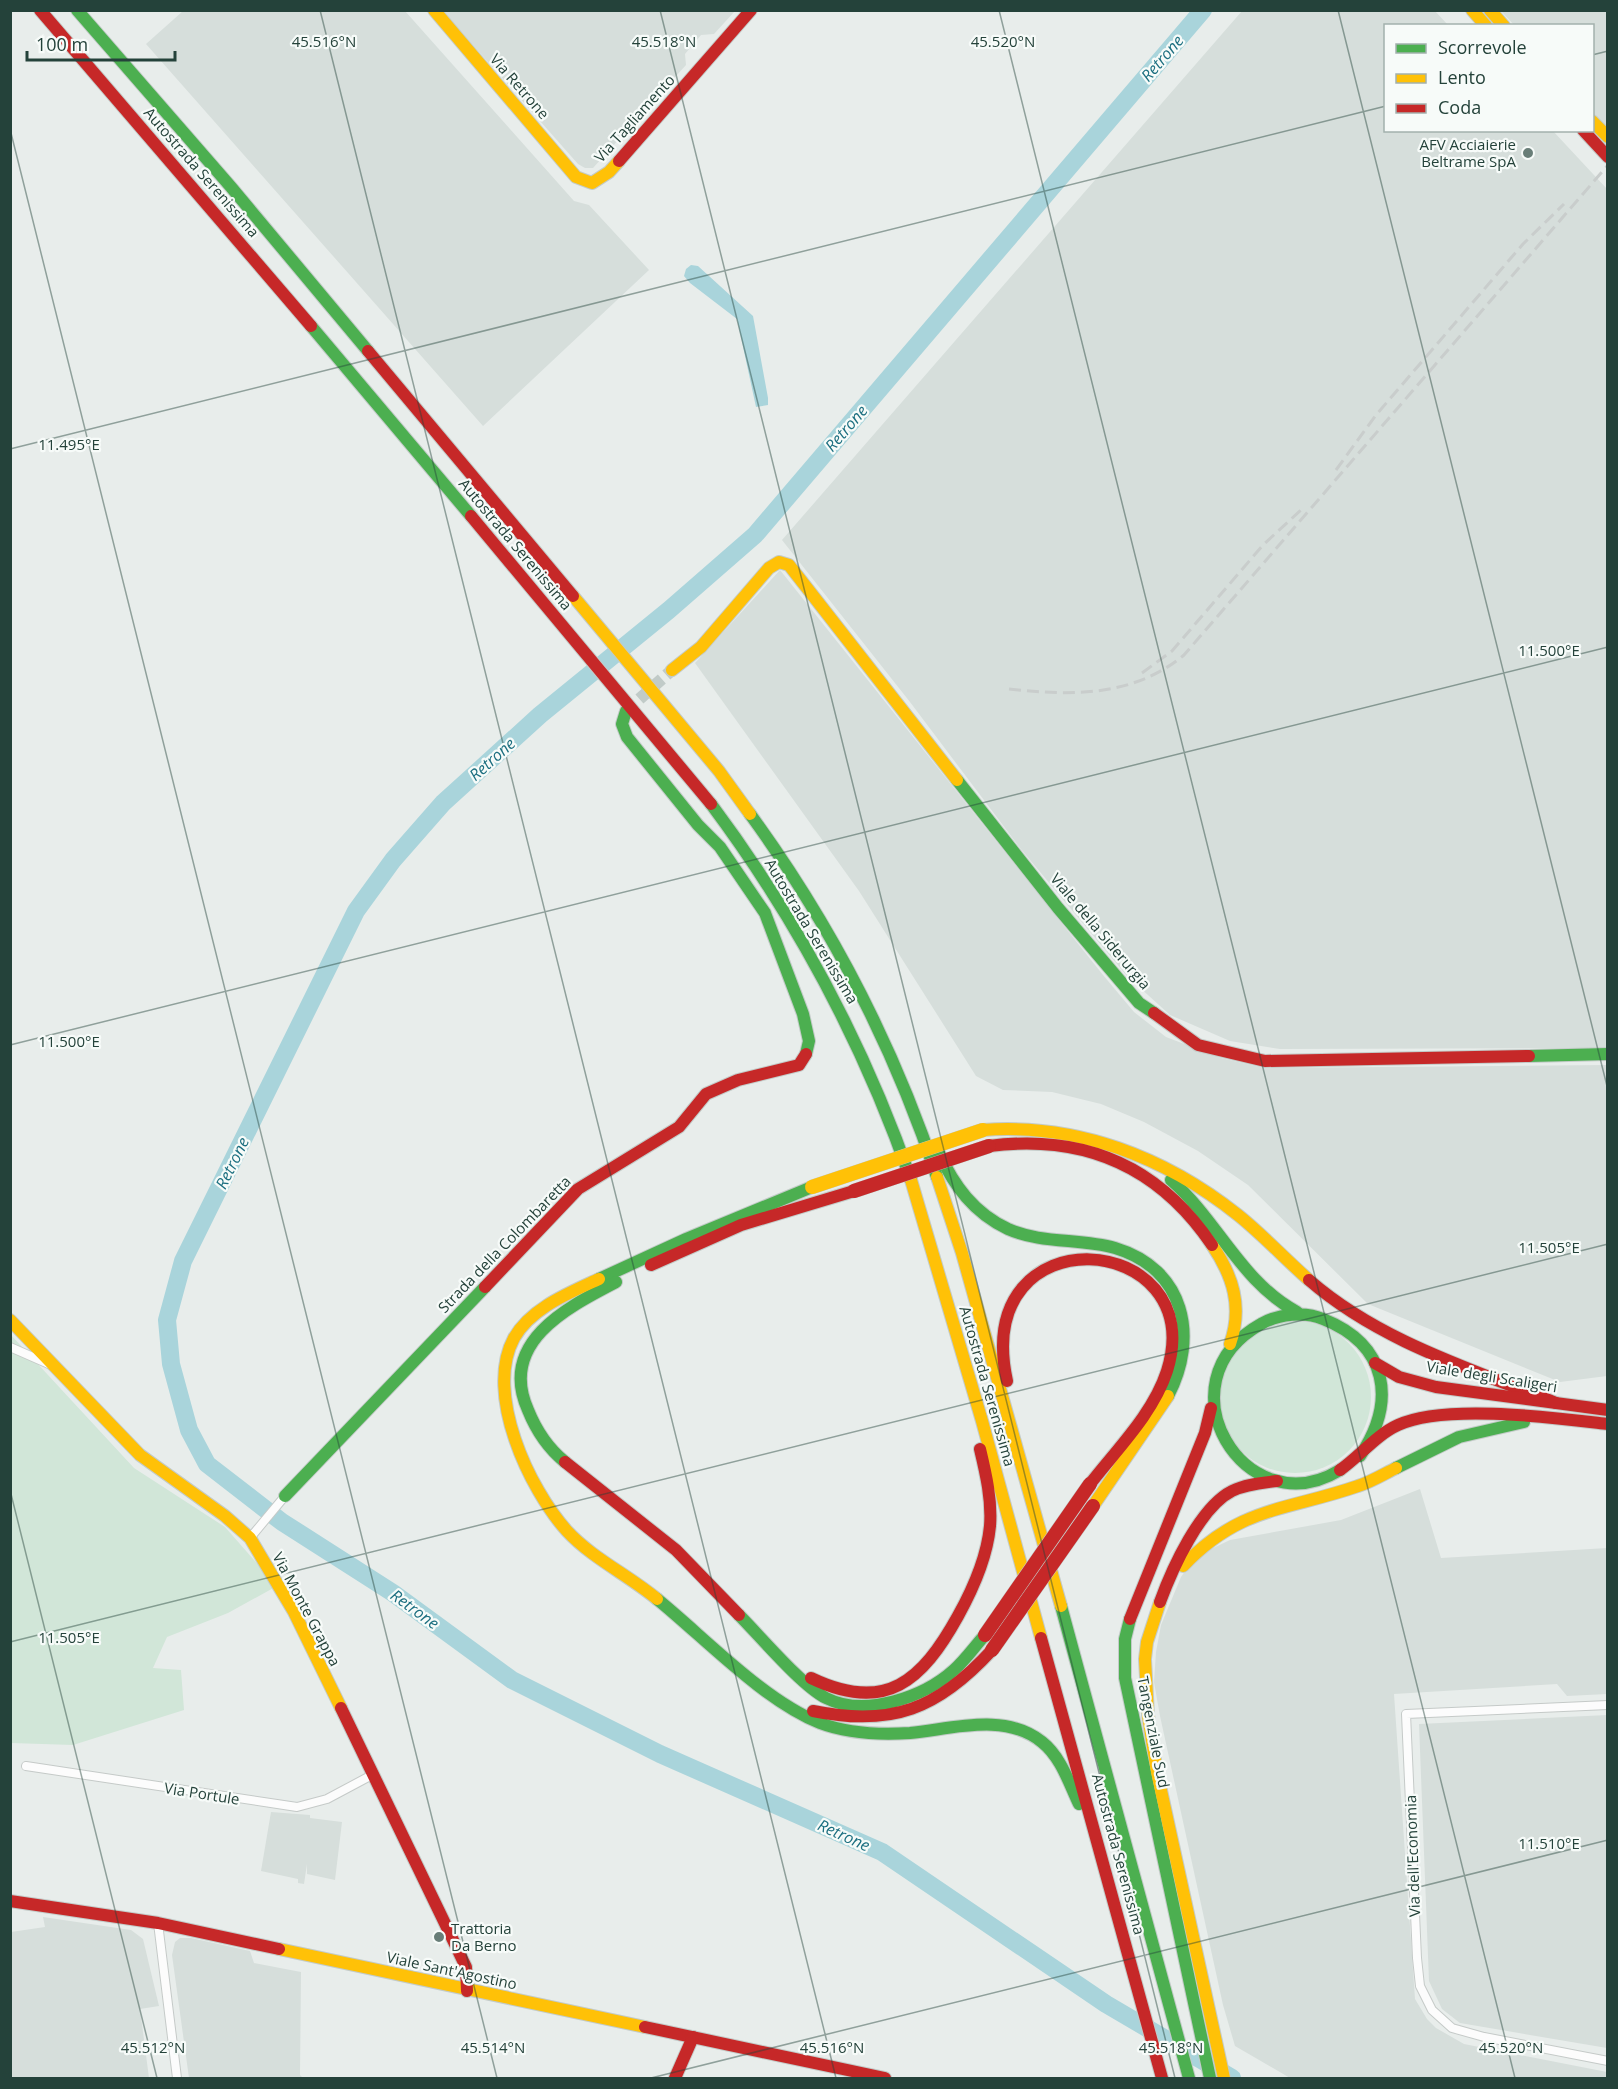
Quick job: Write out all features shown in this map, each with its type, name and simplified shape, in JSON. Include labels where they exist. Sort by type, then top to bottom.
[{"type":"main road","name":"Autostrada Serenissima","points":[[40,10],[208,204],[714,807],[807,948],[869,1067],[887,1111],[924,1222],[1162,2079]]},
{"type":"main road","name":"Autostrada Serenissima","points":[[77,10],[238,196],[719,771],[756,822],[831,936],[887,1048],[916,1114],[944,1196],[1080,1672],[1189,2079]]},
{"type":"main road","name":"Via Retrone","points":[[434,10],[576,177],[582,180]]},
{"type":"main road","name":"Via Tagliamento","points":[[582,180],[592,183],[609,172],[751,10]]},
{"type":"main road","points":[[1472,10],[1484,24]]},
{"type":"main road","points":[[1490,10],[1502,24]]},
{"type":"main road","points":[[1594,122],[1608,137]]},
{"type":"main road","points":[[1585,132],[1608,157]]},
{"type":"main road","name":"Viale della Siderurgia","points":[[672,670],[701,647],[769,568],[780,562],[789,565],[1058,908],[1139,1003],[1198,1045],[1265,1060],[1608,1054]]},
{"type":"main road","name":"Strada della Colombaretta","points":[[285,1496],[578,1189],[679,1127],[706,1094],[738,1080],[799,1065],[808,1052],[809,1041],[803,1014],[765,913],[720,847],[698,825],[627,737],[622,727],[622,718],[626,711]]},
{"type":"main road","points":[[771,1694],[794,1705],[833,1716],[868,1720],[913,1709],[943,1694],[973,1672],[992,1650],[1163,1406],[1180,1375],[1185,1339],[1184,1320],[1176,1298],[1155,1270],[1131,1255],[1100,1245],[1045,1239],[1019,1233],[990,1220],[970,1203],[949,1176],[885,1025],[851,962],[831,936]]},
{"type":"main road","points":[[1145,2016],[1073,1788],[1062,1765],[1045,1746],[1023,1731],[994,1723],[967,1723],[896,1734],[848,1731],[808,1719],[771,1694],[644,1588],[567,1530],[543,1499],[524,1460],[504,1402],[503,1370],[515,1337],[531,1317],[679,1240],[812,1187],[983,1130],[1015,1126],[1060,1130],[1134,1155],[1179,1176],[1223,1204],[1317,1288],[1359,1319],[1448,1359],[1556,1403]]},
{"type":"main road","points":[[1080,1672],[1047,1523],[1008,1385],[1002,1336],[1012,1301],[1034,1278],[1056,1265],[1097,1259],[1129,1267],[1149,1282],[1169,1315],[1173,1342],[1161,1385],[1090,1484],[985,1635],[965,1659],[942,1680],[904,1700],[872,1705],[856,1705],[826,1698],[797,1674],[676,1550],[556,1455],[540,1436],[526,1412],[520,1393],[520,1371],[529,1345],[545,1325],[610,1284],[741,1225],[854,1191],[989,1146],[1026,1141],[1085,1150],[1135,1171],[1167,1193],[1200,1228],[1226,1268],[1235,1290],[1236,1326],[1227,1351]]},
{"type":"main road","points":[[1134,1155],[1182,1188],[1212,1221],[1264,1293],[1298,1313]]},
{"type":"main road","points":[[773,1648],[803,1674],[833,1688],[867,1694],[895,1688],[908,1682],[929,1663],[965,1603],[981,1568],[990,1526],[988,1489],[947,1331],[924,1222]]},
{"type":"main road","name":"Viale degli Scaligeri","points":[[1360,1456],[1374,1434],[1381,1414],[1382,1397],[1375,1363],[1366,1348],[1346,1328],[1313,1314],[1298,1313],[1281,1315],[1258,1323],[1234,1341],[1220,1363],[1213,1402],[1218,1427],[1228,1447],[1248,1467],[1277,1481],[1318,1481],[1339,1473],[1360,1456],[1390,1429],[1410,1420],[1468,1414],[1557,1418],[1608,1424]]},
{"type":"main road","name":"Via Monte Grappa","points":[[10,1320],[140,1455],[225,1516],[254,1532],[466,1967],[467,1991]]},
{"type":"main road","name":"Viale degli Scaligeri","points":[[1375,1363],[1399,1377],[1436,1387],[1608,1410]]},
{"type":"main road","name":"Tangenziale Sud","points":[[1213,1402],[1205,1433],[1147,1572],[1125,1639],[1125,1678],[1132,1722],[1224,2079]]},
{"type":"main road","points":[[1168,1581],[1200,1548],[1227,1528],[1256,1514],[1360,1486],[1459,1437],[1507,1424],[1557,1418]]},
{"type":"main road","name":"Tangenziale Sud","points":[[1210,2079],[1146,1688],[1145,1657],[1148,1631],[1168,1581],[1213,1505],[1228,1492],[1251,1484],[1277,1481]]},
{"type":"main road","name":"Viale Sant'Agostino","points":[[10,1901],[158,1923],[885,2079]]},
{"type":"main road","points":[[675,2079],[693,2037]]},
{"type":"street","points":[[10,1347],[58,1368]]},
{"type":"street","points":[[254,1532],[285,1496]]},
{"type":"street","name":"Via dell'Economia","points":[[1608,1705],[1406,1714],[1417,1959],[1420,1986],[1432,2010],[1452,2028],[1608,2061]]},
{"type":"street","name":"Via Portule","points":[[26,1766],[297,1807],[327,1799],[372,1775]]},
{"type":"street","points":[[158,1923],[177,2079]]},
{"type":"shaded area","points":[[183,11],[405,11],[574,201],[589,205],[649,270],[483,426],[146,44]]},
{"type":"shaded area","points":[[443,11],[735,11],[714,34],[701,35],[685,54],[686,65],[593,168],[585,168],[578,164]]},
{"type":"shaded area","points":[[1242,11],[1435,11],[1447,24],[1384,24],[1384,132],[1554,132],[1607,189],[1607,1048],[1280,1049],[1230,1041],[1170,1015],[1127,976],[1020,848],[910,702],[782,540]]},
{"type":"shaded area","points":[[1501,11],[1607,11],[1607,131],[1594,115],[1594,24],[1513,24]]},
{"type":"shaded area","points":[[780,570],[1103,975],[1134,1012],[1166,1037],[1221,1058],[1264,1068],[1607,1065],[1607,1376],[1560,1382],[1368,1304],[1248,1185],[1198,1151],[1144,1122],[1101,1104],[1052,1092],[1003,1090],[976,1076],[859,891],[695,663]]},
{"type":"shaded area","points":[[1420,1489],[1441,1558],[1607,1548],[1607,1694],[1567,1696],[1557,1684],[1394,1694],[1415,1999],[1427,2019],[1436,2028],[1464,2044],[1607,2072],[1607,2078],[1290,2078],[1235,2046],[1223,2005],[1154,1682],[1161,1625],[1181,1577],[1192,1561],[1207,1551],[1230,1540],[1341,1520]]},
{"type":"shaded area","points":[[1607,1715],[1607,2048],[1460,2023],[1442,2009],[1429,1981],[1419,1724]]},
{"type":"shaded area","points":[[271,1812],[310,1815],[310,1818],[342,1822],[335,1880],[307,1874],[307,1864],[304,1884],[298,1883],[298,1879],[261,1871]]},
{"type":"shaded area","points":[[43,1917],[131,1930],[143,1939],[159,2006],[140,2009],[149,2078],[11,2078],[11,1932],[45,1927]]},
{"type":"shaded area","points":[[180,1938],[191,1938],[250,1951],[254,1963],[301,1972],[300,2075],[303,2078],[189,2078],[172,1955],[175,1942]]},
{"type":"green space","points":[[1295,1321],[1324,1327],[1349,1343],[1365,1368],[1371,1397],[1365,1426],[1349,1451],[1324,1467],[1295,1473],[1266,1467],[1241,1451],[1225,1426],[1219,1397],[1225,1368],[1241,1343],[1266,1327]]},
{"type":"green space","points":[[11,1335],[134,1468],[225,1527],[277,1586],[228,1613],[167,1637],[153,1668],[181,1670],[184,1710],[73,1745],[11,1743]]},
{"type":"water","points":[[691,265],[698,266],[753,316],[768,405],[756,407],[737,319],[684,276],[686,269]]},
{"type":"waterway","name":"Retrone","points":[[1203,10],[755,535],[669,610],[540,715],[443,803],[393,860],[356,911],[183,1261],[167,1320],[171,1364],[189,1430],[207,1464],[282,1522],[393,1593],[512,1680],[660,1754],[882,1852],[1106,2004],[1232,2078]]},
{"type":"tunnel","points":[[626,711],[672,670]]},
{"type":"railway","points":[[1009,689],[1056,693],[1123,686],[1164,669],[1184,655],[1608,165]]},
{"type":"railway","points":[[1336,470],[1376,415],[1523,244],[1564,204]]},
{"type":"railway","points":[[1142,673],[1172,651],[1263,545],[1302,509]]},
{"type":"traffic: fast","points":[[77,10],[231,187],[368,351]]},
{"type":"traffic: fast","points":[[311,326],[471,516]]},
{"type":"traffic: fast","points":[[626,711],[622,724],[627,737],[698,825],[720,847],[765,913],[803,1014],[809,1041],[806,1054]]},
{"type":"traffic: fast","points":[[957,780],[1058,908],[1139,1003],[1154,1013]]},
{"type":"traffic: fast","points":[[711,804],[772,892],[826,984],[872,1080],[911,1180]]},
{"type":"traffic: fast","points":[[750,814],[807,899],[858,988],[901,1081],[937,1177]]},
{"type":"traffic: fast","points":[[1529,1056],[1608,1054]]},
{"type":"traffic: fast","points":[[939,1153],[951,1177],[975,1207],[1008,1229],[1034,1237],[1115,1248],[1139,1258],[1157,1272],[1171,1288],[1179,1308],[1183,1329],[1183,1351],[1168,1396]]},
{"type":"traffic: fast","points":[[1171,1180],[1188,1196],[1260,1284],[1297,1312]]},
{"type":"traffic: fast","points":[[599,1279],[686,1239],[812,1187]]},
{"type":"traffic: fast","points":[[565,1462],[548,1445],[531,1417],[521,1386],[522,1365],[529,1347],[558,1316],[616,1282]]},
{"type":"traffic: fast","points":[[285,1496],[485,1287]]},
{"type":"traffic: fast","points":[[1340,1470],[1305,1483],[1273,1480],[1246,1465],[1226,1440],[1215,1411],[1216,1379],[1231,1349],[1261,1324],[1275,1318],[1292,1315],[1308,1315],[1323,1319],[1345,1330],[1373,1359],[1380,1377],[1382,1395],[1379,1415],[1372,1435],[1360,1456]]},
{"type":"traffic: fast","points":[[1396,1468],[1459,1437],[1524,1422]]},
{"type":"traffic: fast","points":[[657,1599],[756,1684],[799,1713],[820,1723],[853,1732],[876,1734],[910,1733],[978,1725],[1012,1727],[1027,1733],[1049,1748],[1064,1771],[1079,1804]]},
{"type":"traffic: fast","points":[[1061,1606],[1189,2078]]},
{"type":"traffic: fast","points":[[739,1615],[793,1672],[816,1692],[841,1704],[858,1706],[893,1702],[927,1689],[954,1670],[985,1635]]},
{"type":"traffic: fast","points":[[1130,1619],[1125,1639],[1125,1678],[1210,2078]]},
{"type":"traffic: slow","points":[[434,10],[576,177],[592,183],[609,172],[619,161]]},
{"type":"traffic: slow","points":[[1472,10],[1484,24]]},
{"type":"traffic: slow","points":[[1490,10],[1502,24]]},
{"type":"traffic: slow","points":[[1594,123],[1608,137]]},
{"type":"traffic: slow","points":[[672,670],[701,647],[769,568],[779,562],[789,565],[957,780]]},
{"type":"traffic: slow","points":[[573,596],[719,771],[750,814]]},
{"type":"traffic: slow","points":[[983,1130],[1018,1129],[1052,1132],[1118,1148],[1150,1161],[1210,1194],[1238,1215],[1309,1280]]},
{"type":"traffic: slow","points":[[812,1187],[983,1130]]},
{"type":"traffic: slow","points":[[937,1177],[962,1253],[1061,1606]]},
{"type":"traffic: slow","points":[[911,1180],[982,1421],[1041,1638]]},
{"type":"traffic: slow","points":[[1212,1245],[1226,1268],[1234,1292],[1236,1317],[1230,1344]]},
{"type":"traffic: slow","points":[[599,1279],[552,1302],[521,1327],[514,1338],[506,1360],[504,1385],[508,1412],[515,1439],[538,1491],[567,1531],[588,1550],[657,1599]]},
{"type":"traffic: slow","points":[[10,1320],[140,1455],[225,1516],[250,1538],[294,1612],[341,1708]]},
{"type":"traffic: slow","points":[[1093,1506],[1168,1396]]},
{"type":"traffic: slow","points":[[1183,1566],[1204,1546],[1244,1521],[1286,1506],[1363,1484],[1396,1468]]},
{"type":"traffic: slow","points":[[1160,1602],[1147,1642],[1145,1659],[1148,1715],[1157,1772],[1224,2078]]},
{"type":"traffic: slow","points":[[279,1949],[645,2027]]},
{"type":"traffic: jam","points":[[40,10],[311,326]]},
{"type":"traffic: jam","points":[[619,161],[751,10]]},
{"type":"traffic: jam","points":[[1585,132],[1608,157]]},
{"type":"traffic: jam","points":[[368,351],[573,596]]},
{"type":"traffic: jam","points":[[471,516],[711,804]]},
{"type":"traffic: jam","points":[[1154,1013],[1198,1045],[1265,1061],[1529,1056]]},
{"type":"traffic: jam","points":[[485,1287],[578,1189],[679,1127],[706,1094],[738,1080],[799,1065],[806,1054]]},
{"type":"traffic: jam","points":[[989,1146],[1055,1145],[1086,1151],[1115,1161],[1142,1175],[1167,1194],[1191,1217],[1212,1245]]},
{"type":"traffic: jam","points":[[854,1191],[989,1146]]},
{"type":"traffic: jam","points":[[651,1265],[741,1225],[854,1191]]},
{"type":"traffic: jam","points":[[1007,1381],[1005,1326],[1023,1288],[1053,1266],[1090,1259],[1126,1268],[1155,1289],[1171,1324],[1167,1371],[1161,1387],[1144,1416],[1090,1484]]},
{"type":"traffic: jam","points":[[1309,1280],[1336,1301],[1396,1337],[1427,1352],[1556,1403]]},
{"type":"traffic: jam","points":[[1375,1363],[1399,1377],[1436,1387],[1608,1410]]},
{"type":"traffic: jam","points":[[1130,1619],[1205,1433],[1211,1408]]},
{"type":"traffic: jam","points":[[1340,1470],[1390,1429],[1418,1418],[1471,1413],[1608,1424]]},
{"type":"traffic: jam","points":[[811,1678],[837,1688],[861,1693],[881,1691],[899,1685],[915,1674],[930,1658],[964,1606],[986,1550],[990,1507],[980,1449]]},
{"type":"traffic: jam","points":[[565,1462],[676,1550],[739,1615]]},
{"type":"traffic: jam","points":[[1160,1602],[1188,1540],[1209,1510],[1232,1491],[1254,1484],[1277,1481]]},
{"type":"traffic: jam","points":[[985,1635],[1090,1484]]},
{"type":"traffic: jam","points":[[992,1650],[1093,1506]]},
{"type":"traffic: jam","points":[[1041,1638],[1162,2078]]},
{"type":"traffic: jam","points":[[813,1711],[867,1717],[912,1709],[952,1687],[992,1650]]},
{"type":"traffic: jam","points":[[341,1708],[466,1967],[467,1991]]},
{"type":"traffic: jam","points":[[10,1901],[158,1923],[279,1949]]},
{"type":"traffic: jam","points":[[645,2027],[885,2078]]},
{"type":"traffic: jam","points":[[675,2078],[693,2037]]},
{"type":"place","name":"AFV Acciaierie Beltrame SpA","points":[[1528,153]]},
{"type":"place","name":"Trattoria Da Berno","points":[[439,1937]]}]
